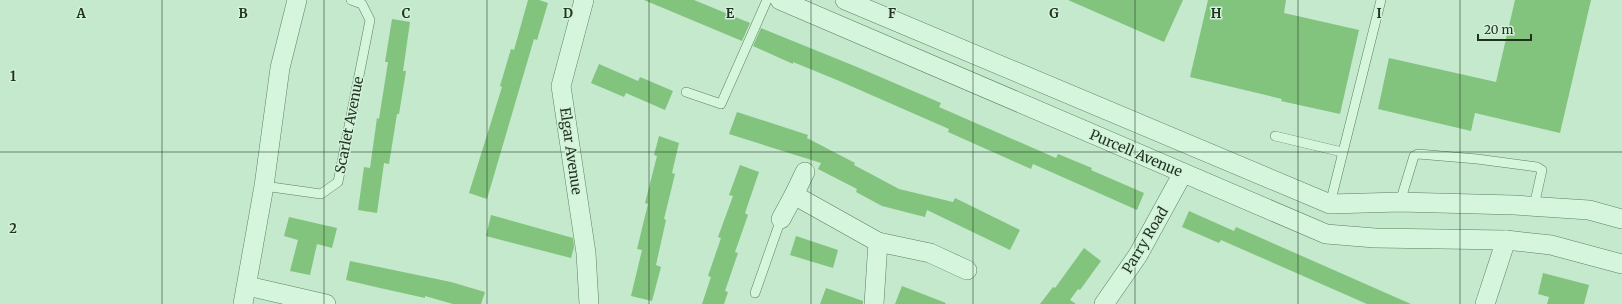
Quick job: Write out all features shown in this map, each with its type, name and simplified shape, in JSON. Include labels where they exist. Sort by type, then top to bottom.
[{"type":"street","points":[[297,0],[280,68],[264,186],[245,295],[326,304]]},
{"type":"street","name":"Elgar Avenue","points":[[584,0],[561,86],[586,253],[589,304]]},
{"type":"street","name":"Purcell Avenue","points":[[780,0],[1326,234],[1375,238],[1506,240],[1551,245],[1622,264]]},
{"type":"street","points":[[845,0],[1330,204],[1400,202],[1534,206],[1589,210],[1622,219]]},
{"type":"street","points":[[781,219],[805,172]]},
{"type":"street","name":"Parry Road","points":[[1104,304],[1138,255],[1183,173]]},
{"type":"street","points":[[794,195],[878,242],[930,253],[967,270]]},
{"type":"street","points":[[1485,304],[1506,240]]},
{"type":"street","points":[[874,304],[878,242]]},
{"type":"lane","name":"Scarlet Avenue","points":[[264,186],[320,194],[338,182],[370,20],[366,2],[350,0]]},
{"type":"lane","points":[[686,92],[721,104],[767,0]]},
{"type":"lane","points":[[1330,204],[1380,0]]},
{"type":"lane","points":[[1275,136],[1342,152]]},
{"type":"lane","points":[[1400,202],[1414,156],[1418,154],[1477,159],[1537,167],[1542,170],[1534,206]]},
{"type":"lane","points":[[755,293],[781,219]]},
{"type":"building","points":[[528,0],[539,0],[548,3],[537,40],[534,39],[487,199],[469,193],[502,87],[500,86],[511,49],[514,50]]},
{"type":"building","points":[[644,0],[694,0],[750,23],[742,41]]},
{"type":"building","points":[[1068,0],[1183,0],[1164,42]]},
{"type":"building","points":[[1208,0],[1286,0],[1284,13],[1359,30],[1340,114],[1281,101],[1282,99],[1190,77]]},
{"type":"building","points":[[1515,0],[1591,0],[1560,133],[1475,113],[1471,131],[1378,109],[1389,58],[1496,82]]},
{"type":"building","points":[[392,19],[410,22],[403,71],[406,71],[399,114],[397,114],[389,164],[384,163],[377,213],[358,210],[364,167],[370,168],[377,118],[379,119],[388,62],[385,62]]},
{"type":"building","points":[[761,28],[941,103],[939,107],[1056,158],[1058,154],[1092,168],[1091,170],[1144,193],[1137,210],[1033,164],[1031,169],[948,132],[949,129],[837,80],[793,62],[793,64],[753,46]]},
{"type":"building","points":[[599,64],[638,81],[640,77],[673,91],[665,110],[626,93],[624,97],[591,83]]},
{"type":"building","points":[[737,112],[808,135],[807,138],[855,163],[854,165],[899,189],[953,202],[955,198],[1020,230],[1010,250],[927,210],[925,217],[882,206],[856,192],[857,189],[818,169],[821,163],[729,134]]},
{"type":"building","points":[[659,136],[679,143],[672,173],[675,174],[664,219],[666,220],[656,265],[661,267],[652,301],[631,296],[642,250],[637,249],[648,204],[645,203],[657,156],[654,155]]},
{"type":"building","points":[[740,165],[759,172],[745,213],[748,215],[735,252],[738,253],[725,291],[728,292],[724,304],[702,304],[711,277],[708,276],[721,238],[718,237],[733,196],[729,195]]},
{"type":"building","points":[[1189,211],[1234,231],[1236,227],[1411,304],[1367,304],[1221,240],[1219,243],[1182,227]]},
{"type":"building","points":[[491,215],[573,238],[574,247],[571,258],[486,236]]},
{"type":"building","points":[[289,217],[337,228],[332,248],[317,244],[310,275],[290,271],[298,240],[284,236]]},
{"type":"building","points":[[796,236],[838,250],[833,268],[790,255]]},
{"type":"building","points":[[1084,248],[1101,261],[1080,290],[1078,289],[1070,300],[1076,304],[1040,304],[1053,287],[1055,288]]},
{"type":"building","points":[[350,261],[451,282],[485,292],[481,304],[453,304],[425,296],[425,298],[380,288],[346,280]]},
{"type":"building","points":[[1543,273],[1589,285],[1584,304],[1547,304],[1549,297],[1538,294]]},
{"type":"building","points":[[902,286],[946,303],[895,304]]},
{"type":"building","points":[[826,288],[863,301],[863,304],[820,304]]}]
